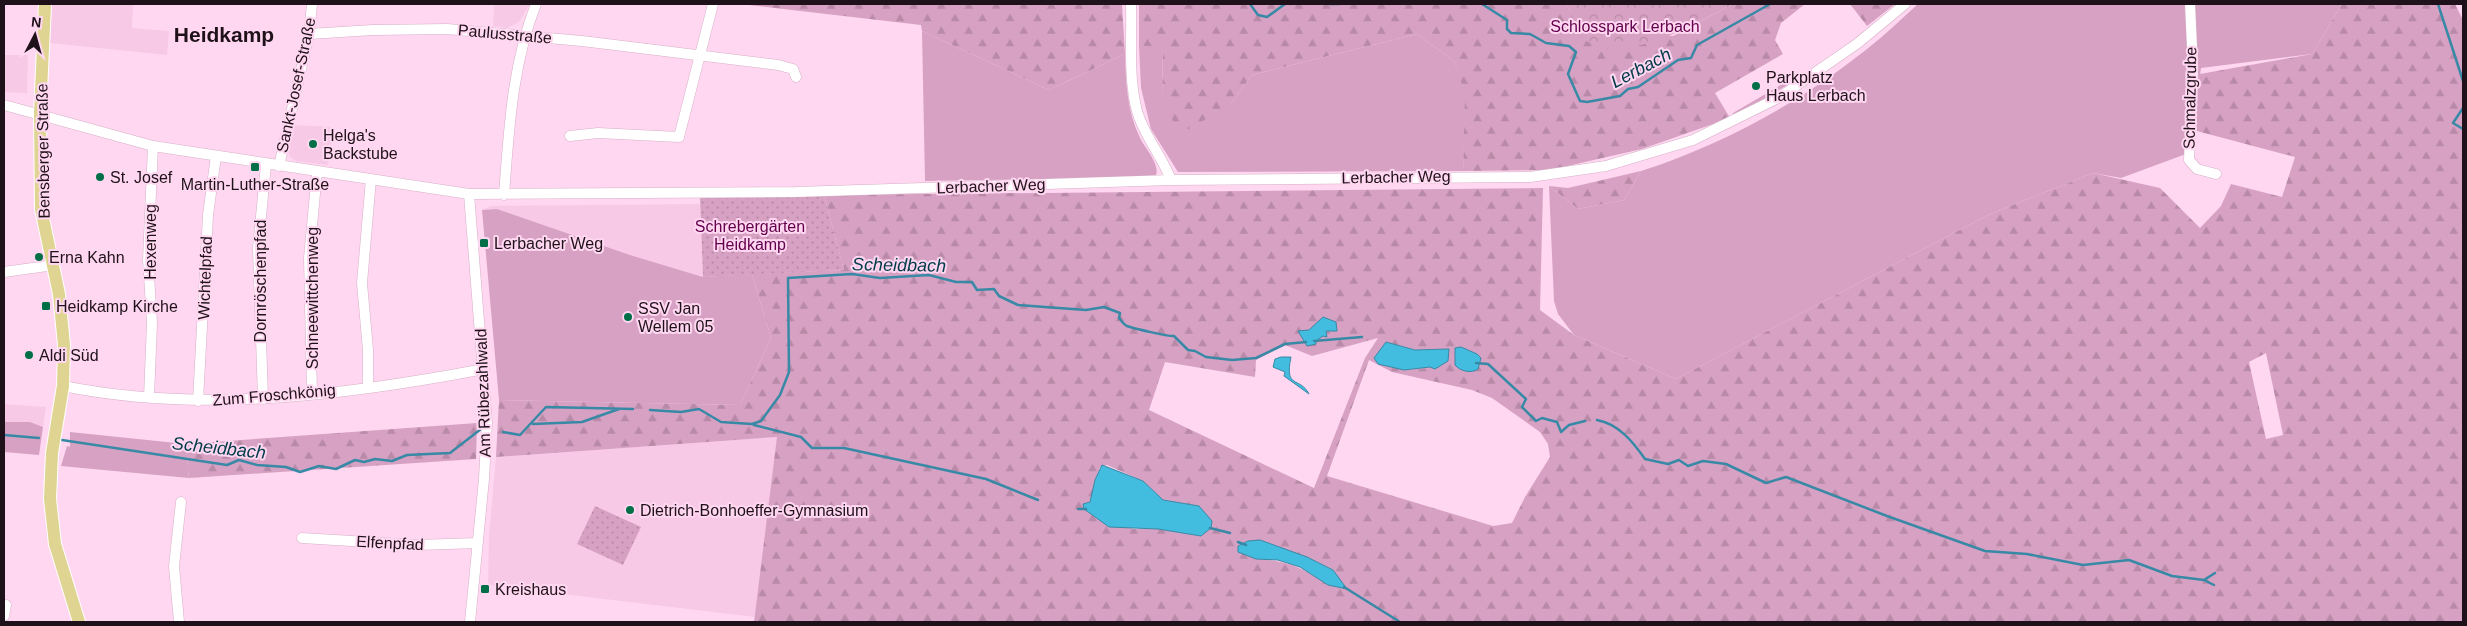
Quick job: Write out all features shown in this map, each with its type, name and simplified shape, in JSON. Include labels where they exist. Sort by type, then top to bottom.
[{"type":"main road","name":"Bensberger Straße","points":[[45,4],[40,114],[41,209],[54,266],[64,336],[63,386],[52,453],[50,499],[55,544],[78,622]]},
{"type":"street","name":"Sankt-Josef-Straße","points":[[279,166],[309,34],[312,4]]},
{"type":"street","points":[[504,194],[511,100],[524,35],[536,4]]},
{"type":"street","points":[[570,136],[598,133],[680,137],[702,55],[713,4]]},
{"type":"street","points":[[1131,4],[1133,84],[1137,110],[1145,133],[1171,180]]},
{"type":"street","name":"Lerbacher Weg","points":[[4,105],[153,146],[469,194],[796,192],[1171,180],[1530,176],[1606,166],[1693,140],[1780,97],[1858,43],[1905,4]]},
{"type":"street","name":"Schmalzgrube","points":[[2190,4],[2193,68],[2188,160],[2197,169],[2216,174]]},
{"type":"street","name":"Paulusstraße","points":[[309,34],[373,30],[447,29],[524,35],[778,65],[793,69],[796,77]]},
{"type":"street","name":"Hexenweg","points":[[149,397],[152,333],[148,260],[153,146]]},
{"type":"street","name":"Wichtelpfad","points":[[198,401],[204,325],[208,215],[216,156]]},
{"type":"street","name":"Dornröschenpfad","points":[[262,399],[258,248],[266,164]]},
{"type":"street","name":"Schneewittchenweg","points":[[312,393],[309,258],[317,172]]},
{"type":"street","points":[[368,386],[368,350],[362,283],[371,179]]},
{"type":"street","name":"Am Rübezahlwald","points":[[469,194],[486,446],[470,622]]},
{"type":"street","points":[[4,272],[54,266]]},
{"type":"street","name":"Zum Froschkönig","points":[[63,386],[198,401],[262,399],[439,378],[480,370]]},
{"type":"street","points":[[180,622],[174,566],[181,502]]},
{"type":"street","name":"Elfenpfad","points":[[302,538],[416,545],[478,543]]},
{"type":"street","points":[[4,616],[6,605]]},
{"type":"shaded area","points":[[52,4],[133,4],[132,28],[169,31],[167,55],[50,43]]},
{"type":"shaded area","points":[[494,4],[530,4],[519,22],[507,28],[493,26]]},
{"type":"shaded area","points":[[4,55],[28,55],[27,93],[4,92]]},
{"type":"shaded area","points":[[292,125],[334,127],[328,165],[296,161],[290,157],[288,151]]},
{"type":"shaded area","points":[[700,204],[703,277],[630,255],[497,209],[482,210],[491,206]]},
{"type":"shaded area","points":[[4,404],[46,407],[43,427],[30,422],[4,422]]},
{"type":"shaded area","name":"Dietrich-Bonhoeffer-Gymnasium","points":[[778,437],[755,617],[488,585],[489,535],[496,457]]},
{"type":"green space","points":[[741,4],[1122,4],[1125,54],[1049,90],[922,31],[921,25]]},
{"type":"green space","points":[[1139,4],[1567,4],[1577,30],[1673,36],[1733,4],[1805,4],[1781,23],[1775,40],[1783,54],[1715,93],[1730,118],[1642,149],[1550,170],[1463,171],[1465,94],[1454,61],[1417,34],[1252,75],[1230,105],[1189,129],[1176,128],[1162,96],[1163,48],[1139,46]]},
{"type":"green space","name":"Schlosspark Lerbach","points":[[1567,4],[1733,4],[1683,30],[1643,45],[1606,48],[1585,40],[1575,25]]},
{"type":"green space","points":[[1850,4],[1895,4],[1867,26]]},
{"type":"green space","points":[[1918,4],[2188,4],[2190,70],[2186,154],[2121,178],[2093,173],[1988,215],[1676,379],[1574,335],[1558,314],[1554,301],[1549,186],[1578,209],[1624,200],[1641,171],[1731,135],[1787,104],[1841,69],[1887,33]]},
{"type":"green space","points":[[2193,4],[2342,4],[2312,54],[2201,68],[2193,130]]},
{"type":"green space","points":[[2342,4],[2455,4],[2463,20],[2463,622],[754,622],[777,437],[496,457],[499,400],[740,405],[771,338],[752,274],[844,270],[824,195],[1543,188],[1540,310],[1574,335],[1676,379],[1988,215],[2093,173],[2160,188],[2200,228],[2221,206],[2231,184],[2282,197],[2295,157],[2193,130],[2200,74],[2312,54]],"holes":[[[1378,338],[1365,358],[1314,488],[1149,410],[1165,362],[1255,377],[1256,360],[1285,345],[1312,356]],[[1386,342],[1416,350],[1448,349],[1448,361],[1426,368],[1404,370]],[[2266,353],[2283,435],[2266,439],[2249,362]],[[1369,360],[1392,372],[1472,390],[1492,398],[1540,432],[1548,444],[1550,457],[1525,497],[1512,523],[1493,526],[1327,476]],[[1107,465],[1143,481],[1163,500],[1199,506],[1201,536],[1158,529],[1133,529],[1084,504],[1090,502],[1100,467]],[[1260,540],[1306,557],[1333,570],[1328,585],[1294,566],[1277,561],[1256,559]]]},
{"type":"green space","points":[[922,31],[1049,90],[1125,54],[1132,118],[1140,138],[1154,161],[1157,171],[1156,175],[1154,177],[925,181]]},
{"type":"green space","points":[[1417,34],[1454,61],[1466,94],[1463,171],[1178,172],[1151,129],[1141,88],[1139,46],[1163,47],[1162,97],[1230,105],[1252,75]]},
{"type":"green space","points":[[1789,74],[1793,77],[1791,83],[1733,117],[1733,113],[1791,79]]},
{"type":"green space","points":[[1641,171],[1624,200],[1578,209],[1549,186],[1568,188]]},
{"type":"green space","name":"Schrebergärten Heidkamp","points":[[824,195],[844,270],[703,277],[700,197]]},
{"type":"green space","name":"SSV Jan Wellem 05","points":[[497,209],[630,255],[703,277],[752,274],[771,338],[740,405],[499,400],[482,210]]},
{"type":"green space","points":[[4,422],[30,422],[43,427],[39,455],[4,452]]},
{"type":"green space","points":[[477,423],[476,459],[189,478],[186,444]]},
{"type":"green space","points":[[70,432],[186,444],[189,478],[61,466],[67,446],[70,447]]},
{"type":"green space","points":[[595,506],[641,527],[623,565],[577,544]]},
{"type":"water","points":[[1323,317],[1336,322],[1337,331],[1326,331],[1327,337],[1323,336],[1316,341],[1316,344],[1307,346],[1298,331],[1309,330]]},
{"type":"water","points":[[1386,342],[1415,350],[1449,349],[1448,361],[1435,369],[1430,367],[1404,370],[1378,364],[1374,358]]},
{"type":"water","points":[[1461,347],[1477,354],[1481,358],[1478,369],[1466,371],[1455,365],[1455,348]]},
{"type":"water","points":[[1291,357],[1289,367],[1291,378],[1309,394],[1284,376],[1285,372],[1273,367],[1275,359]]},
{"type":"water","points":[[1102,465],[1143,481],[1163,500],[1199,506],[1212,521],[1211,528],[1201,536],[1158,529],[1109,527],[1084,509],[1083,504],[1090,502],[1095,480]]},
{"type":"water","points":[[1260,540],[1307,557],[1333,570],[1347,589],[1328,585],[1300,567],[1278,560],[1256,559],[1238,552],[1238,546],[1248,541]]},
{"type":"waterway","name":"Lerbach","points":[[1250,4],[1258,15],[1267,17],[1285,4]]},
{"type":"waterway","name":"Lerbach","points":[[1330,4],[1339,4]]},
{"type":"waterway","name":"Lerbach","points":[[1482,4],[1507,20],[1507,29],[1511,33],[1530,34],[1546,43],[1569,46],[1576,52],[1568,74],[1580,101],[1587,102],[1620,96],[1628,89],[1638,87],[1678,60],[1691,58],[1697,45],[1770,4]]},
{"type":"waterway","points":[[2438,4],[2463,81]]},
{"type":"waterway","points":[[2463,108],[2453,123],[2463,129]]},
{"type":"waterway","name":"Scheidbach","points":[[650,410],[681,412],[699,409],[721,422],[752,424],[761,421],[780,395],[789,372],[788,278],[852,274],[880,278],[929,275],[956,282],[972,282],[977,290],[994,289],[999,296],[1018,305],[1086,310],[1104,307],[1120,313],[1119,318],[1126,325],[1136,329],[1174,336],[1188,350],[1195,351],[1206,357],[1232,360],[1256,358],[1285,344],[1306,342]]},
{"type":"waterway","name":"Scheidbach","points":[[1314,341],[1362,337]]},
{"type":"waterway","points":[[1476,363],[1488,364],[1526,399],[1522,407],[1536,421],[1542,418],[1557,422],[1561,432],[1569,425],[1585,421]]},
{"type":"waterway","name":"Scheidbach","points":[[503,432],[520,435],[546,407],[633,409]]},
{"type":"waterway","name":"Scheidbach","points":[[533,424],[582,422],[619,409]]},
{"type":"waterway","points":[[1597,420],[1612,425],[1619,430],[1630,440],[1645,459],[1668,464],[1679,460],[1688,466],[1703,461],[1726,464],[1766,483],[1786,477],[1985,551],[2027,554],[2083,565],[2129,560],[2172,576],[2204,580],[2214,585]]},
{"type":"waterway","points":[[754,425],[801,437],[812,448],[844,448],[986,479],[1038,500]]},
{"type":"waterway","name":"Scheidbach","points":[[62,440],[227,465],[239,460],[257,465],[286,467],[300,472],[319,466],[336,469],[355,460],[364,462],[375,459],[392,461],[407,455],[450,453],[481,429]]},
{"type":"waterway","name":"Scheidbach","points":[[4,435],[39,438]]},
{"type":"waterway","points":[[1078,509],[1086,509]]},
{"type":"waterway","points":[[1210,528],[1230,533]]},
{"type":"waterway","points":[[1238,542],[1246,545]]},
{"type":"waterway","points":[[2204,580],[2215,573]]},
{"type":"waterway","points":[[1344,587],[1400,622]]},
{"type":"place","name":"Parkplatz Haus Lerbach","points":[[1756,86]]},
{"type":"place","name":"Helga's Backstube","points":[[313,144]]},
{"type":"place","name":"Martin-Luther-Straße","points":[[255,167]]},
{"type":"place","name":"St. Josef","points":[[100,177]]},
{"type":"place","name":"Lerbacher Weg","points":[[484,243]]},
{"type":"place","name":"Erna Kahn","points":[[39,257]]},
{"type":"place","name":"Heidkamp Kirche","points":[[46,306]]},
{"type":"place","name":"SSV Jan Wellem 05","points":[[628,317]]},
{"type":"place","name":"Aldi Süd","points":[[29,355]]},
{"type":"place","name":"Dietrich-Bonhoeffer-Gymnasium","points":[[630,510]]},
{"type":"place","name":"Kreishaus","points":[[485,589]]},
{"type":"district","name":"Heidkamp","points":[[224,34]]}]
